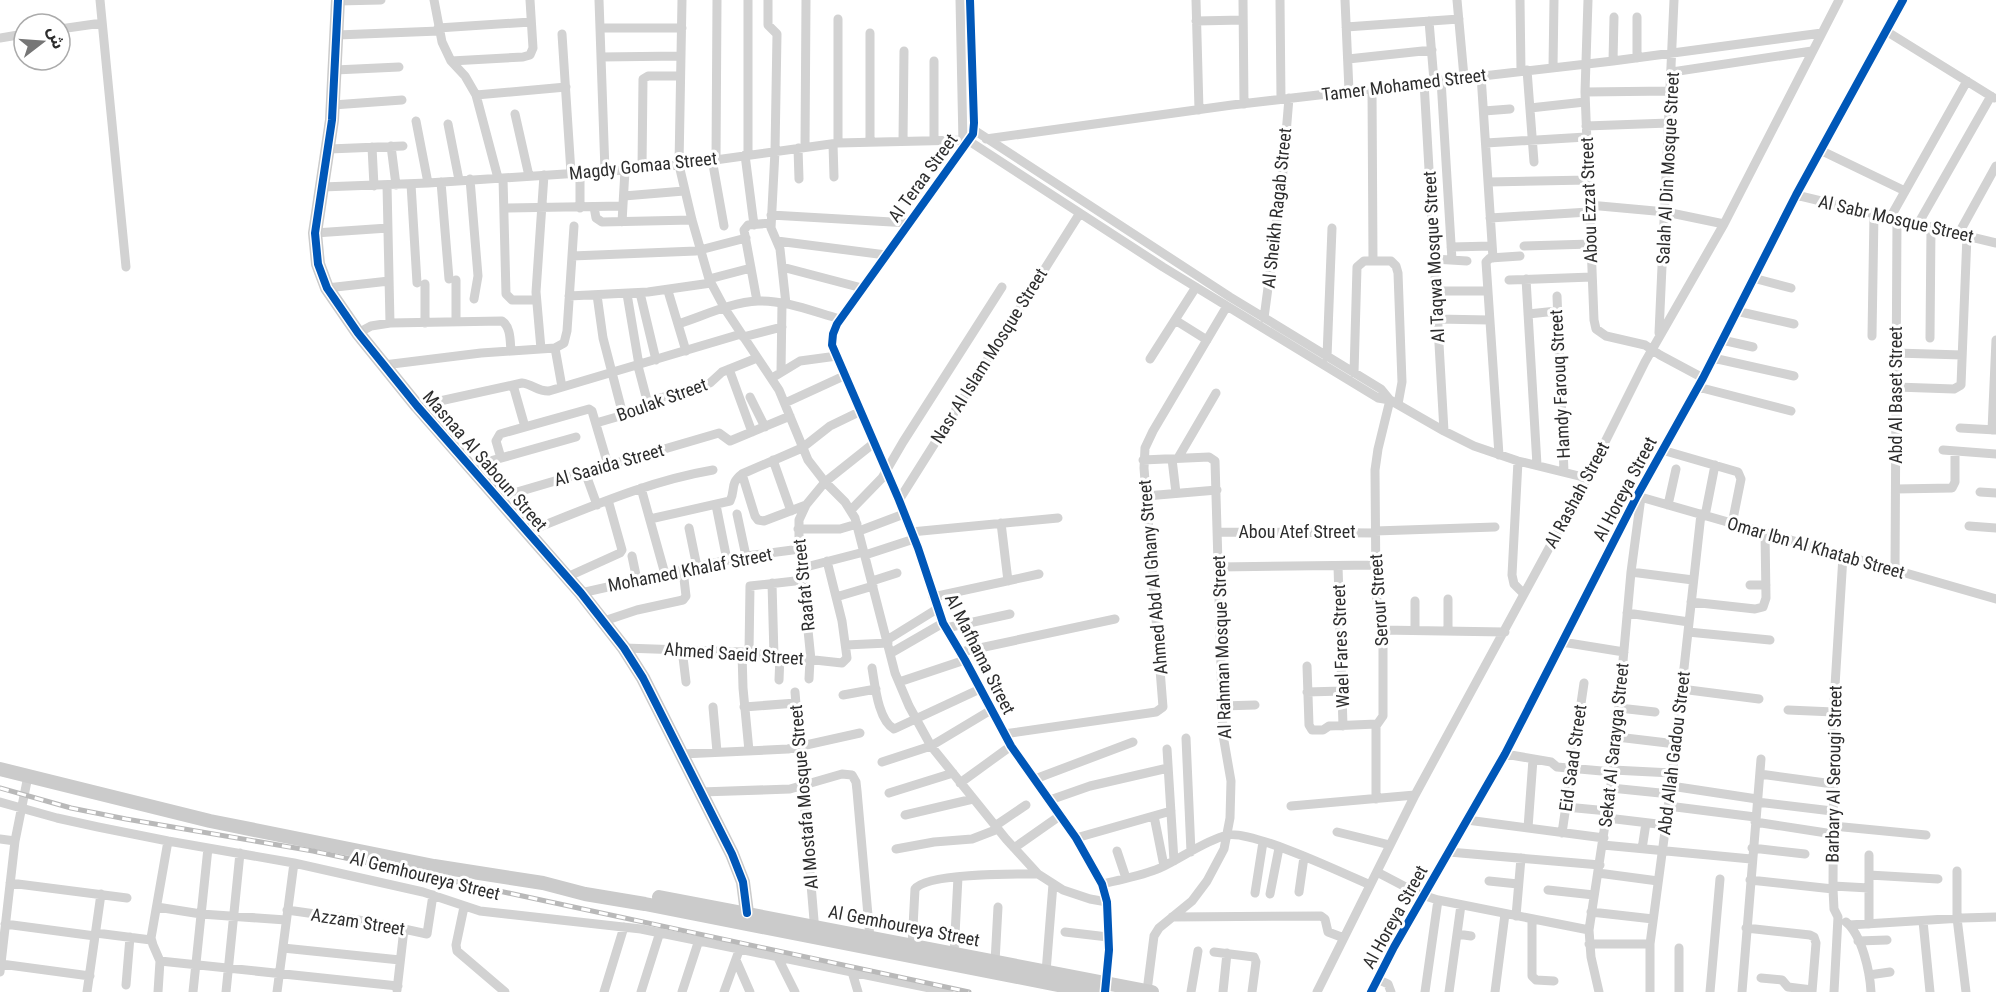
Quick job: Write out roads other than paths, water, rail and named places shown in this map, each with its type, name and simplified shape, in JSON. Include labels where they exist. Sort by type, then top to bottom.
[{"type":"main road","name":"Masnaa Al Saboun Street","points":[[338,1],[329,149],[315,233],[318,264],[327,288],[358,333],[417,406],[581,592],[624,648],[643,678],[738,868],[747,913]]},
{"type":"main road","name":"Al Gemhoureya Street","points":[[0,762],[28,776]]},
{"type":"main road","name":"Al Gemhoureya Street","points":[[0,769],[210,821],[435,866],[543,883],[582,884],[1094,992]]},
{"type":"main road","name":"Al Gemhoureya Street","points":[[684,907],[747,913],[815,932],[870,938],[1046,972],[1106,987],[1149,991]]},
{"type":"street","points":[[100,0],[126,267]]},
{"type":"street","points":[[338,1],[381,0]]},
{"type":"street","points":[[434,0],[438,29],[446,52],[465,76],[476,95],[501,178],[506,294],[513,300],[536,300]]},
{"type":"street","points":[[451,61],[530,55],[533,48],[530,0]]},
{"type":"street","points":[[599,0],[605,171]]},
{"type":"street","points":[[682,0],[679,165],[684,191],[710,281],[742,336],[772,378],[785,403],[802,448],[816,471],[852,510],[899,682],[916,720],[931,746],[960,783],[1038,874],[1053,884],[1081,896],[1107,902]]},
{"type":"street","points":[[717,0],[714,159],[724,226]]},
{"type":"street","points":[[748,0],[746,155],[754,225]]},
{"type":"street","points":[[768,0],[768,24],[777,34],[776,151],[771,219],[772,233],[777,241],[782,267],[784,304],[782,372]]},
{"type":"street","points":[[799,179],[806,0]]},
{"type":"street","name":"Al Teraa Street","points":[[960,0],[965,143]]},
{"type":"street","name":"Al Teraa Street","points":[[840,319],[974,130],[970,0]]},
{"type":"street","points":[[1196,0],[1199,110]]},
{"type":"street","points":[[1243,0],[1245,104]]},
{"type":"street","name":"Al Sheikh Ragab Street","points":[[1264,318],[1283,170],[1285,99],[1280,0]]},
{"type":"street","points":[[1345,0],[1349,91]]},
{"type":"street","points":[[1457,0],[1464,77]]},
{"type":"street","points":[[1520,0],[1524,70],[1530,108],[1534,162]]},
{"type":"street","points":[[1553,67],[1554,0]]},
{"type":"street","name":"Abou Ezzat Street","points":[[1588,0],[1585,102],[1596,329],[1606,336],[1645,345],[1656,353]]},
{"type":"street","name":"Salah Al Din Mosque Street","points":[[1659,336],[1674,0]]},
{"type":"street","name":"Al Rashah Street","points":[[1317,992],[1416,795],[1656,353],[1659,336],[1724,224],[1839,0]]},
{"type":"street","name":"Al Horeya Street","points":[[1371,992],[1421,895],[1449,852],[1504,754],[1699,379],[1713,358],[1796,195],[1903,0]]},
{"type":"street","points":[[1614,17],[1614,61]]},
{"type":"street","points":[[1637,17],[1637,58]]},
{"type":"street","points":[[834,177],[838,19]]},
{"type":"street","points":[[1347,27],[1459,19]]},
{"type":"street","points":[[1196,21],[1243,20]]},
{"type":"street","points":[[1429,21],[1452,260]]},
{"type":"street","points":[[336,35],[531,22]]},
{"type":"street","points":[[72,27],[102,23]]},
{"type":"street","points":[[600,28],[682,28]]},
{"type":"street","points":[[1886,31],[1993,97],[1918,224]]},
{"type":"street","points":[[870,33],[870,142]]},
{"type":"street","name":"Tamer Mohamed Street","points":[[986,139],[1245,104],[1614,61],[1822,33]]},
{"type":"street","points":[[562,34],[579,208]]},
{"type":"street","points":[[1348,59],[1432,50]]},
{"type":"street","points":[[903,141],[904,51]]},
{"type":"street","points":[[1672,72],[1812,51]]},
{"type":"street","points":[[601,57],[681,57]]},
{"type":"street","points":[[934,62],[934,140]]},
{"type":"street","points":[[335,70],[399,67]]},
{"type":"street","points":[[1481,75],[1493,258]]},
{"type":"street","points":[[642,168],[643,79],[648,76],[680,76]]},
{"type":"street","name":"Al Taqwa Mosque Street","points":[[1433,81],[1434,259],[1444,431]]},
{"type":"street","points":[[1893,218],[1905,191],[1967,81]]},
{"type":"street","points":[[476,95],[566,87]]},
{"type":"street","points":[[1354,373],[1355,271],[1358,264],[1373,260],[1372,88]]},
{"type":"street","points":[[1585,92],[1671,91]]},
{"type":"street","points":[[333,105],[402,100]]},
{"type":"street","points":[[1530,108],[1585,102]]},
{"type":"street","points":[[1484,111],[1510,109]]},
{"type":"street","points":[[515,114],[529,176]]},
{"type":"street","points":[[416,121],[428,183]]},
{"type":"street","points":[[1586,126],[1670,123]]},
{"type":"street","points":[[448,124],[459,180]]},
{"type":"street","points":[[974,130],[1264,318],[1381,389],[1394,402],[1444,431],[1498,455],[1587,478]]},
{"type":"street","points":[[1486,143],[1586,137]]},
{"type":"street","name":"Magdy Gomaa Street","points":[[322,187],[411,184],[625,170],[836,144],[934,140],[965,143]]},
{"type":"street","points":[[965,143],[1378,398],[1394,402]]},
{"type":"street","points":[[390,323],[388,228],[392,185],[391,146]]},
{"type":"street","points":[[329,149],[403,146]]},
{"type":"street","points":[[372,147],[374,186]]},
{"type":"street","points":[[1820,150],[1905,191]]},
{"type":"street","points":[[1896,387],[1958,388],[1961,383],[1963,234],[1996,166]]},
{"type":"street","points":[[622,222],[625,170]]},
{"type":"street","points":[[541,349],[536,300],[544,175]]},
{"type":"street","points":[[470,179],[478,276],[474,299]]},
{"type":"street","points":[[1488,182],[1588,180]]},
{"type":"street","points":[[441,182],[456,322]]},
{"type":"street","points":[[411,184],[425,323]]},
{"type":"street","points":[[504,208],[594,207],[684,191]]},
{"type":"street","name":"Al Sabr Mosque Street","points":[[1796,195],[1996,243]]},
{"type":"street","points":[[594,207],[594,214],[598,220],[605,222],[692,220]]},
{"type":"street","points":[[1491,218],[1589,209],[1666,212],[1724,224]]},
{"type":"street","name":"Nasr Al Islam Mosque Street","points":[[899,500],[1080,213]]},
{"type":"street","points":[[1872,336],[1874,214]]},
{"type":"street","name":"Abd Al Baset Street","points":[[1893,218],[1896,353],[1895,571]]},
{"type":"street","points":[[757,301],[745,228],[771,219],[909,223]]},
{"type":"street","points":[[562,387],[559,345],[567,331],[574,226]]},
{"type":"street","points":[[1930,338],[1931,227]]},
{"type":"street","points":[[315,233],[388,228]]},
{"type":"street","points":[[1327,357],[1332,228]]},
{"type":"street","points":[[572,256],[700,250],[746,238]]},
{"type":"street","points":[[777,241],[886,255]]},
{"type":"street","points":[[1524,246],[1591,244]]},
{"type":"street","points":[[1451,247],[1492,246]]},
{"type":"street","points":[[1498,455],[1486,262],[1489,258],[1520,256]]},
{"type":"street","points":[[1434,259],[1467,261]]},
{"type":"street","name":"Serour Street","points":[[1373,260],[1391,261],[1396,266],[1402,382],[1376,461],[1377,603],[1383,648],[1383,716],[1377,724],[1376,799]]},
{"type":"street","points":[[782,267],[862,288]]},
{"type":"street","points":[[569,296],[668,291],[751,268]]},
{"type":"street","points":[[1509,279],[1592,277]]},
{"type":"street","points":[[1526,279],[1537,465]]},
{"type":"street","points":[[1753,279],[1791,288]]},
{"type":"street","points":[[327,288],[389,281]]},
{"type":"street","points":[[852,510],[886,471],[1002,287]]},
{"type":"street","points":[[1150,359],[1196,287]]},
{"type":"street","points":[[668,291],[686,351]]},
{"type":"street","points":[[1436,291],[1488,291]]},
{"type":"street","points":[[640,293],[656,360]]},
{"type":"street","points":[[627,294],[638,366],[648,405]]},
{"type":"street","points":[[597,295],[601,324],[623,415]]},
{"type":"street","name":"Hamdy Farouq Street","points":[[1557,296],[1564,472]]},
{"type":"street","points":[[678,324],[757,301],[784,304],[840,319]]},
{"type":"street","name":"Ahmed Abd Al Ghany Street","points":[[1004,734],[1158,712],[1162,709],[1143,460],[1148,439],[1227,306]]},
{"type":"street","points":[[1528,314],[1557,311]]},
{"type":"street","points":[[1736,311],[1794,324]]},
{"type":"street","name":"Al Mafhama Street","points":[[840,319],[832,334],[832,345],[899,500],[944,626],[963,656],[1011,746],[1076,838],[1102,884],[1107,902],[1106,987]]},
{"type":"street","points":[[1437,319],[1490,320]]},
{"type":"street","points":[[1175,321],[1207,340]]},
{"type":"street","points":[[358,333],[371,326],[390,323],[504,322],[512,351]]},
{"type":"street","points":[[417,406],[513,385],[529,384],[544,391],[782,327]]},
{"type":"street","points":[[1722,340],[1753,347]]},
{"type":"street","points":[[1960,428],[1994,430],[1996,340]]},
{"type":"street","points":[[384,365],[541,349],[559,345]]},
{"type":"street","points":[[1656,353],[1699,379],[1791,411]]},
{"type":"street","points":[[1896,353],[1962,355]]},
{"type":"street","points":[[772,378],[804,360],[837,356]]},
{"type":"street","name":"Boulak Street","points":[[596,423],[623,415],[657,399],[713,381],[718,374],[757,358]]},
{"type":"street","points":[[1713,358],[1794,376]]},
{"type":"street","points":[[729,369],[752,432],[790,416]]},
{"type":"street","points":[[785,403],[846,375]]},
{"type":"street","points":[[513,385],[525,427]]},
{"type":"street","points":[[1176,493],[1175,458],[1216,393]]},
{"type":"street","points":[[750,397],[765,427]]},
{"type":"street","points":[[501,458],[496,443],[498,436],[590,410],[608,465]]},
{"type":"street","points":[[650,519],[730,501],[732,486],[742,474],[802,448],[830,426],[861,411]]},
{"type":"street","name":"Al Saaida Street","points":[[497,498],[721,433],[730,441],[752,432]]},
{"type":"street","points":[[469,467],[576,437]]},
{"type":"street","name":"Raafat Street","points":[[809,679],[810,660],[798,529],[801,513],[825,482],[874,443]]},
{"type":"street","points":[[1662,450],[1740,474],[1732,524]]},
{"type":"street","points":[[1943,450],[1996,454]]},
{"type":"street","points":[[1896,489],[1952,488],[1955,482],[1955,451]]},
{"type":"street","name":"Al Rahman Mosque Street","points":[[1149,991],[1154,936],[1159,928],[1192,901],[1207,881],[1224,849],[1232,781],[1224,746],[1217,490],[1214,459],[1211,457],[1175,458]]},
{"type":"street","points":[[1143,460],[1175,458]]},
{"type":"street","points":[[773,460],[791,511]]},
{"type":"street","points":[[1518,461],[1512,574],[1514,584],[1524,594]]},
{"type":"street","name":"Abd Allah Gadou Street","points":[[1650,992],[1650,944],[1676,744],[1693,580],[1703,515],[1714,465]]},
{"type":"street","points":[[1668,505],[1676,469]]},
{"type":"street","points":[[527,532],[641,488],[676,477],[712,470]]},
{"type":"street","points":[[585,472],[597,505]]},
{"type":"street","points":[[742,474],[758,520],[762,521],[806,505]]},
{"type":"street","points":[[641,488],[665,574]]},
{"type":"street","points":[[1146,496],[1217,490]]},
{"type":"street","points":[[1980,492],[1996,493]]},
{"type":"street","name":"Omar Ibn Al Khatab Street","points":[[1639,497],[1996,599]]},
{"type":"street","name":"Sekat Al Sarayga Street","points":[[1599,992],[1589,944],[1589,930],[1604,841],[1617,737],[1639,497]]},
{"type":"street","points":[[567,577],[620,553],[622,549],[608,500]]},
{"type":"street","points":[[716,505],[727,560]]},
{"type":"street","points":[[737,514],[746,556]]},
{"type":"street","points":[[798,529],[858,527],[904,514]]},
{"type":"street","points":[[802,568],[865,553],[912,535],[1058,518]]},
{"type":"street","points":[[1001,523],[1008,581]]},
{"type":"street","points":[[1969,526],[1996,528]]},
{"type":"street","name":"Abou Atef Street","points":[[1218,532],[1375,532],[1495,527]]},
{"type":"street","points":[[689,528],[697,567]]},
{"type":"street","points":[[1691,602],[1758,609],[1764,607],[1766,601],[1765,533]]},
{"type":"street","name":"Mohamed Khalaf Street","points":[[581,592],[746,556],[800,549]]},
{"type":"street","points":[[632,556],[637,580]]},
{"type":"street","name":"Barbary Al Serougi Street","points":[[1834,992],[1838,917],[1834,909],[1833,887],[1834,712],[1843,556]]},
{"type":"street","points":[[827,561],[846,645],[889,645],[944,626],[1010,614]]},
{"type":"street","points":[[1219,567],[1376,565]]},
{"type":"street","name":"Wael Fares Street","points":[[1338,566],[1344,726]]},
{"type":"street","points":[[604,621],[637,610],[684,600],[686,596],[682,570]]},
{"type":"street","points":[[1631,572],[1693,580]]},
{"type":"street","points":[[836,597],[897,573]]},
{"type":"street","points":[[933,597],[1039,574]]},
{"type":"street","points":[[749,751],[744,707],[750,587],[752,584],[804,580]]},
{"type":"street","points":[[772,583],[779,680]]},
{"type":"street","points":[[1750,585],[1766,585]]},
{"type":"street","points":[[1448,599],[1448,630]]},
{"type":"street","points":[[1415,601],[1415,630]]},
{"type":"street","points":[[889,645],[937,609]]},
{"type":"street","points":[[1627,613],[1688,627],[1770,640]]},
{"type":"street","points":[[899,682],[963,656],[1115,619]]},
{"type":"street","points":[[1381,630],[1505,632]]},
{"type":"street","points":[[1562,642],[1624,652]]},
{"type":"street","name":"Ahmed Saeid Street","points":[[624,648],[746,652],[844,662],[847,658],[846,645]]},
{"type":"street","points":[[682,649],[686,682]]},
{"type":"street","points":[[1306,666],[1310,729],[1321,730],[1329,726],[1377,724]]},
{"type":"street","points":[[872,668],[882,714],[890,727],[898,729],[980,689]]},
{"type":"street","name":"Eid Saad Street","points":[[1562,833],[1584,683]]},
{"type":"street","points":[[843,695],[876,689]]},
{"type":"street","points":[[1682,689],[1759,699]]},
{"type":"street","points":[[1307,692],[1342,690]]},
{"type":"street","name":"Al Mostafa Mosque Street","points":[[795,692],[815,932]]},
{"type":"street","points":[[744,707],[796,703]]},
{"type":"street","points":[[1222,706],[1255,705]]},
{"type":"street","points":[[713,707],[717,752]]},
{"type":"street","points":[[1619,708],[1655,712]]},
{"type":"street","points":[[882,762],[931,746],[991,710]]},
{"type":"street","points":[[1788,710],[1834,712]]},
{"type":"street","points":[[682,754],[800,747],[861,733]]},
{"type":"street","points":[[1617,737],[1676,744]]},
{"type":"street","points":[[1186,738],[1191,852]]},
{"type":"street","points":[[1035,779],[1133,742]]},
{"type":"street","points":[[960,783],[1011,746]]},
{"type":"street","points":[[1167,749],[1174,861]]},
{"type":"street","points":[[1504,754],[1571,769],[1672,774]]},
{"type":"street","points":[[1528,828],[1533,759]]},
{"type":"street","points":[[1742,992],[1751,859],[1761,759]]},
{"type":"street","points":[[1050,800],[1083,788],[1168,768]]},
{"type":"street","points":[[701,792],[790,789],[842,774],[852,775],[857,791],[870,938]]},
{"type":"street","points":[[889,793],[953,774]]},
{"type":"street","points":[[1760,774],[1833,784]]},
{"type":"street","points":[[28,776],[15,841],[0,968],[90,976]]},
{"type":"street","points":[[1611,788],[1716,793],[1832,811]]},
{"type":"street","points":[[1712,812],[1716,793]]},
{"type":"street","points":[[1291,806],[1416,795]]},
{"type":"street","points":[[905,815],[973,799]]},
{"type":"street","name":"Al Gemhoureya Street","points":[[0,802],[57,818],[168,842],[294,862],[433,895],[480,911],[660,932],[891,980],[916,988],[949,992]]},
{"type":"street","points":[[896,849],[934,842],[972,839],[997,828],[1026,805]]},
{"type":"street","points":[[1668,806],[1833,830],[1926,835]]},
{"type":"street","points":[[1566,807],[1666,825]]},
{"type":"street","points":[[1076,838],[1171,811]]},
{"type":"street","points":[[1014,848],[1060,815]]},
{"type":"street","points":[[1154,816],[1164,866]]},
{"type":"street","points":[[1467,820],[1562,833],[1642,849],[1751,859]]},
{"type":"street","points":[[1642,849],[1646,823]]},
{"type":"street","points":[[1337,832],[1390,845]]},
{"type":"street","points":[[1102,884],[1164,866],[1227,835],[1244,836],[1263,842],[1370,885]]},
{"type":"street","points":[[0,839],[15,841]]},
{"type":"street","points":[[158,992],[160,961],[151,940],[168,842]]},
{"type":"street","points":[[1255,893],[1263,842]]},
{"type":"street","points":[[193,992],[208,848]]},
{"type":"street","points":[[1270,894],[1279,848]]},
{"type":"street","points":[[1752,848],[1805,854]]},
{"type":"street","points":[[1117,851],[1126,878]]},
{"type":"street","points":[[1449,852],[1521,858],[1658,880]]},
{"type":"street","points":[[226,992],[240,853]]},
{"type":"street","points":[[1869,855],[1869,924]]},
{"type":"street","points":[[1299,892],[1304,857]]},
{"type":"street","points":[[1516,916],[1521,858]]},
{"type":"street","points":[[277,992],[294,862]]},
{"type":"street","points":[[1957,871],[1957,918],[1966,992]]},
{"type":"street","points":[[1377,872],[1421,895],[1438,900],[1589,930]]},
{"type":"street","points":[[912,946],[915,889],[921,883],[958,877],[1038,874]]},
{"type":"street","points":[[1869,875],[1938,879]]},
{"type":"street","points":[[954,954],[958,877]]},
{"type":"street","points":[[1710,992],[1720,879]]},
{"type":"street","points":[[1750,880],[1869,888]]},
{"type":"street","points":[[1489,881],[1518,884]]},
{"type":"street","points":[[10,883],[127,898]]},
{"type":"street","points":[[1046,972],[1053,884]]},
{"type":"street","points":[[1548,890],[1594,895]]},
{"type":"street","points":[[87,992],[101,894]]},
{"type":"street","name":"Azzam Street","points":[[157,907],[201,914],[287,915],[372,922],[427,934],[433,895]]},
{"type":"street","points":[[1425,992],[1438,900]]},
{"type":"street","points":[[1449,992],[1461,905]]},
{"type":"street","points":[[464,907],[456,945],[457,951],[499,990]]},
{"type":"street","points":[[995,962],[998,907]]},
{"type":"street","points":[[1591,912],[1653,919]]},
{"type":"street","points":[[1495,992],[1505,914]]},
{"type":"street","points":[[1172,917],[1321,916],[1325,919],[1328,932],[1344,938]]},
{"type":"street","points":[[1838,917],[1849,925],[1858,941],[1869,975],[1871,992]]},
{"type":"street","points":[[1849,925],[1996,917]]},
{"type":"street","points":[[1532,919],[1532,976],[1536,980],[1554,981]]},
{"type":"street","points":[[1923,921],[1930,992]]},
{"type":"street","points":[[5,924],[151,940]]},
{"type":"street","points":[[604,992],[624,927]]},
{"type":"street","points":[[1746,928],[1814,937],[1816,943],[1812,991],[1788,987],[1782,980],[1761,978]]},
{"type":"street","points":[[160,961],[397,989],[404,929]]},
{"type":"street","points":[[641,992],[660,932]]},
{"type":"street","points":[[1065,932],[1108,937]]},
{"type":"street","points":[[1457,934],[1471,936]]},
{"type":"street","points":[[126,985],[130,937]]},
{"type":"street","points":[[682,992],[699,940]]},
{"type":"street","points":[[1858,941],[1887,940]]},
{"type":"street","points":[[1589,944],[1650,944]]},
{"type":"street","points":[[283,948],[400,960]]},
{"type":"street","points":[[724,992],[740,948]]},
{"type":"street","points":[[1679,948],[1679,992]]},
{"type":"street","points":[[1191,992],[1198,951]]},
{"type":"street","points":[[1214,952],[1255,958],[1252,992]]},
{"type":"street","points":[[1223,992],[1227,953]]},
{"type":"street","points":[[777,956],[795,992]]},
{"type":"street","points":[[736,960],[750,992]]},
{"type":"street","points":[[852,972],[858,992]]},
{"type":"street","points":[[1869,975],[1890,972]]},
{"type":"street","points":[[1377,979],[1388,984],[1390,992]]},
{"type":"street","points":[[891,980],[892,992]]},
{"type":"railway","points":[[0,788],[71,808],[313,851],[969,992]]}]
